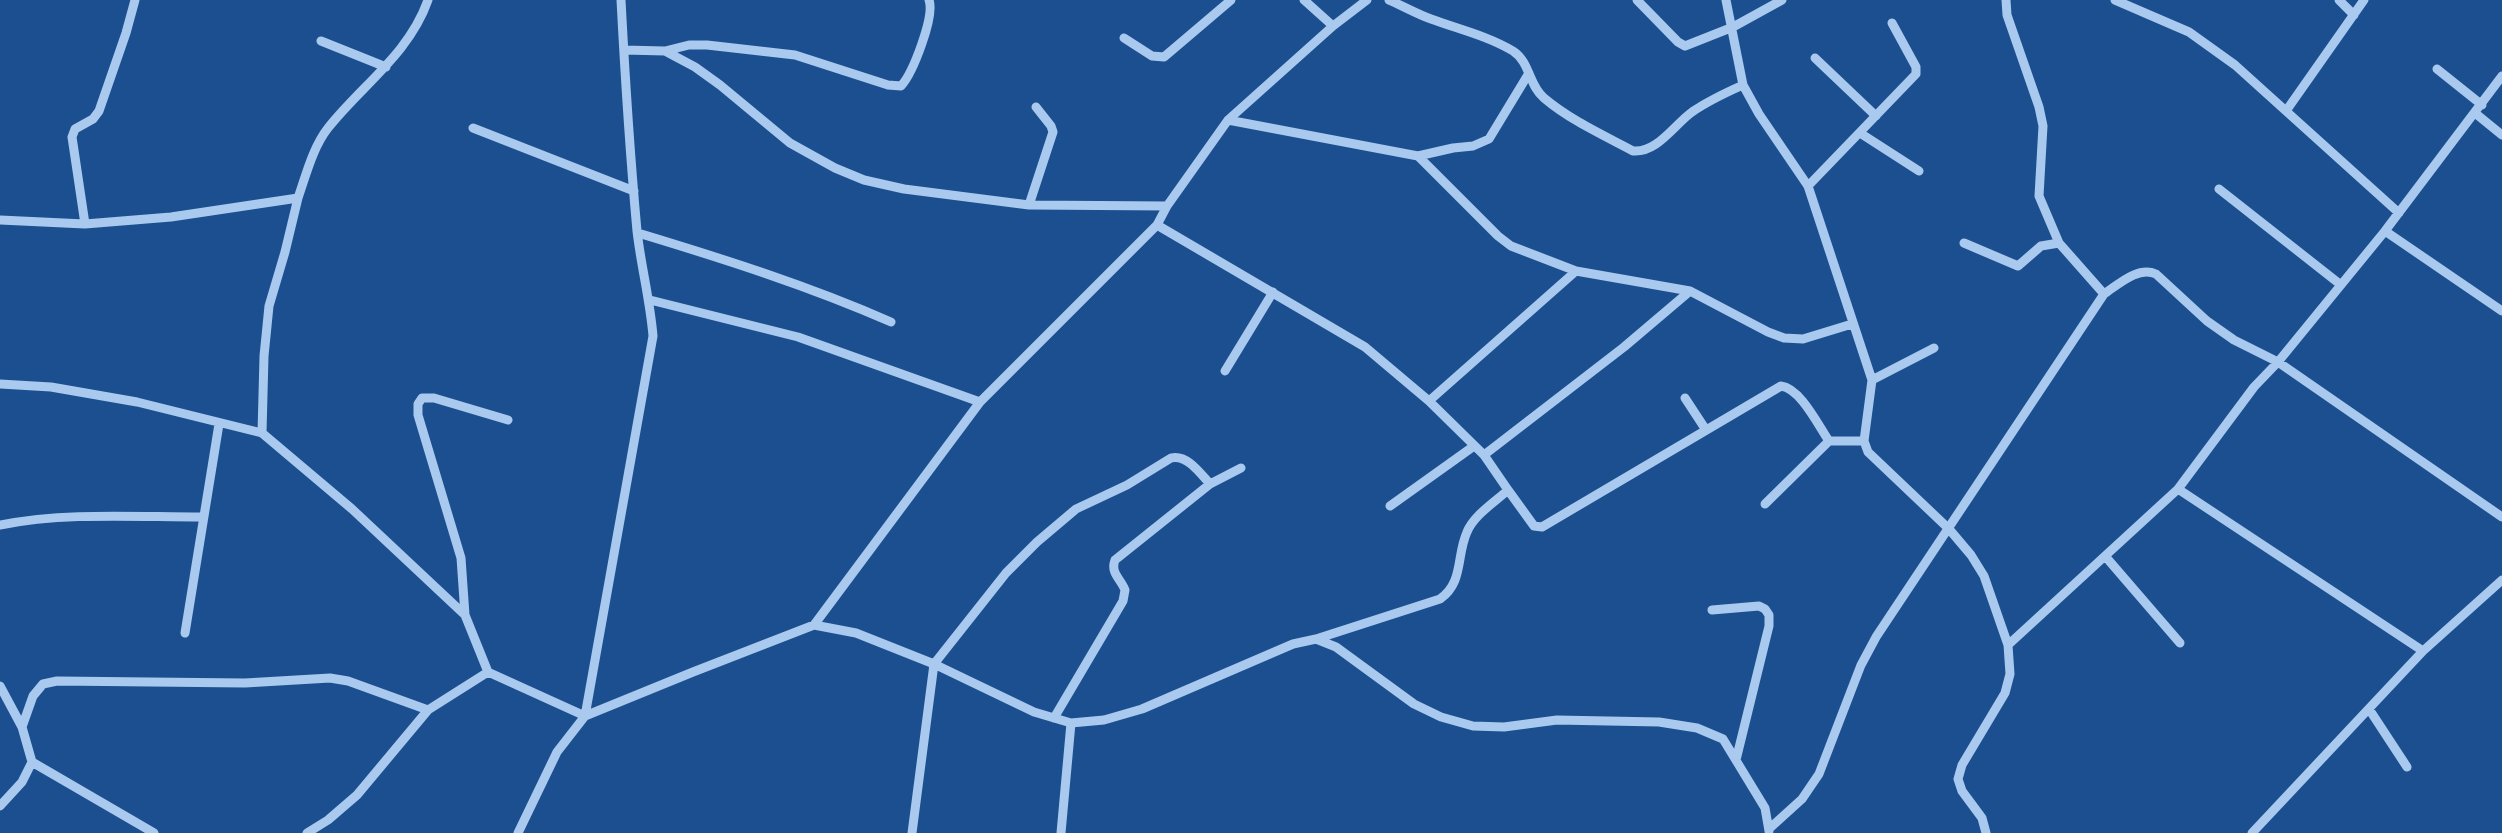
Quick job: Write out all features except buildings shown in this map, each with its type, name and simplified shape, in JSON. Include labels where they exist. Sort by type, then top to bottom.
[{"type":"street","points":[[85,224],[72,137],[75,129],[93,119],[99,111],[126,33],[135,0]]},
{"type":"street","points":[[262,434],[264,356],[269,306],[286,252],[298,198],[319,141],[328,128],[386,67],[413,33],[428,0]]},
{"type":"street","points":[[518,833],[557,752],[585,716],[638,410],[648,370],[653,336],[650,300],[638,234],[626,108],[621,0]]},
{"type":"street","points":[[624,50],[665,50],[689,45],[707,45],[796,55],[888,85],[901,86],[907,79],[918,56],[931,9],[929,0]]},
{"type":"street","points":[[1124,38],[1152,56],[1164,57],[1231,0]]},
{"type":"street","points":[[1304,0],[1333,26]]},
{"type":"street","points":[[814,625],[980,402],[1157,225],[1168,206],[1228,120],[1333,26],[1367,0]]},
{"type":"street","points":[[1389,0],[1514,52],[1524,62],[1536,90],[1544,98],[1582,123],[1632,151],[1641,152],[1651,148],[1691,113],[1714,98],[1743,85]]},
{"type":"street","points":[[1637,0],[1678,42],[1686,46],[1733,27],[1782,0]]},
{"type":"street","points":[[1726,0],[1733,27],[1743,85],[1759,114],[1808,186],[1872,380],[1864,441],[1868,452],[1949,529],[1971,554],[1984,576],[2008,645],[2010,674],[2005,693],[1962,765],[1958,779],[1962,791],[1982,818],[1986,833]]},
{"type":"street","points":[[2006,0],[2007,15],[2039,107],[2043,126],[2039,196],[2059,243],[2104,294]]},
{"type":"street","points":[[2120,0],[2189,32],[2235,65],[2399,213]]},
{"type":"street","points":[[2339,0],[2354,15]]},
{"type":"street","points":[[2286,111],[2364,0]]},
{"type":"street","points":[[1808,186],[1916,74],[1916,67],[1892,23]]},
{"type":"street","points":[[321,41],[386,67]]},
{"type":"street","points":[[665,50],[695,67],[720,85],[790,143],[836,168],[864,180],[904,189],[1029,205],[1168,206]]},
{"type":"street","points":[[1815,58],[1876,116]]},
{"type":"street","points":[[2437,69],[2482,105]]},
{"type":"street","points":[[1228,120],[1418,156],[1453,148],[1473,146],[1489,139],[1529,73]]},
{"type":"street","points":[[2008,645],[2178,489],[2254,387],[2278,362],[2385,231],[2476,113],[2502,76]]},
{"type":"street","points":[[1029,205],[1053,132],[1051,126],[1036,107]]},
{"type":"street","points":[[2476,113],[2502,135]]},
{"type":"street","points":[[473,128],[634,192]]},
{"type":"street","points":[[1860,133],[1919,171]]},
{"type":"street","points":[[1418,156],[1498,236],[1511,246],[1576,271],[1690,291],[1768,332],[1784,338],[1803,339],[1852,324]]},
{"type":"street","points":[[2219,189],[2341,285]]},
{"type":"street","points":[[0,220],[85,224],[171,217],[298,198]]},
{"type":"street","points":[[1157,225],[1366,347],[1428,400],[1484,455],[1534,526],[1542,527],[1781,386],[1790,387],[1797,394],[1828,441]]},
{"type":"street","points":[[2385,231],[2502,311]]},
{"type":"street","points":[[638,234],[744,265],[834,297],[892,322]]},
{"type":"street","points":[[1964,243],[2018,266],[2041,246],[2059,243]]},
{"type":"street","points":[[1770,831],[1802,799],[1819,774],[1865,658],[1876,637],[2104,294],[2140,271],[2148,270],[2156,274],[2207,321],[2234,340],[2278,362],[2502,517]]},
{"type":"street","points":[[1428,400],[1576,271]]},
{"type":"street","points":[[1484,455],[1624,347],[1690,291]]},
{"type":"street","points":[[1225,371],[1273,292]]},
{"type":"street","points":[[650,300],[798,337],[980,402]]},
{"type":"street","points":[[1872,380],[1934,348]]},
{"type":"street","points":[[0,384],[51,387],[127,400],[262,434],[352,508],[465,615]]},
{"type":"street","points":[[508,420],[434,398],[422,398],[418,404],[418,415],[461,558],[465,615],[488,672],[585,716],[814,625],[856,633],[934,664],[1034,712],[1071,723],[1104,720],[1142,709],[1292,644],[1316,639],[1440,599],[1451,591],[1455,582],[1466,532],[1471,524],[1508,490]]},
{"type":"street","points":[[1686,398],[1706,430]]},
{"type":"street","points":[[185,634],[218,424]]},
{"type":"street","points":[[1765,504],[1828,441],[1864,441]]},
{"type":"street","points":[[1390,506],[1474,446]]},
{"type":"street","points":[[912,833],[934,664],[1006,573],[1036,542],[1076,509],[1127,485],[1178,456],[1184,458],[1210,484]]},
{"type":"street","points":[[1054,718],[1123,601],[1125,590],[1112,567],[1115,560],[1210,484],[1241,468]]},
{"type":"street","points":[[2178,489],[2424,651]]},
{"type":"street","points":[[0,525],[24,520],[73,516],[202,517]]},
{"type":"street","points":[[2105,556],[2180,643]]},
{"type":"street","points":[[2252,833],[2424,651],[2502,580]]},
{"type":"street","points":[[1712,610],[1759,606],[1765,608],[1769,615],[1769,626],[1736,760]]},
{"type":"street","points":[[1316,639],[1336,647],[1414,704],[1441,717],[1472,726],[1504,727],[1557,720],[1660,722],[1697,728],[1723,739],[1765,808],[1770,831]]},
{"type":"street","points":[[307,833],[328,820],[357,795],[428,710],[488,672]]},
{"type":"street","points":[[22,727],[33,696],[43,684],[57,680],[245,683],[330,678],[348,681],[428,710]]},
{"type":"street","points":[[0,686],[22,727],[32,762],[22,782],[0,806]]},
{"type":"street","points":[[2368,709],[2407,767]]},
{"type":"street","points":[[1061,833],[1071,723]]},
{"type":"street","points":[[32,762],[154,833]]}]
